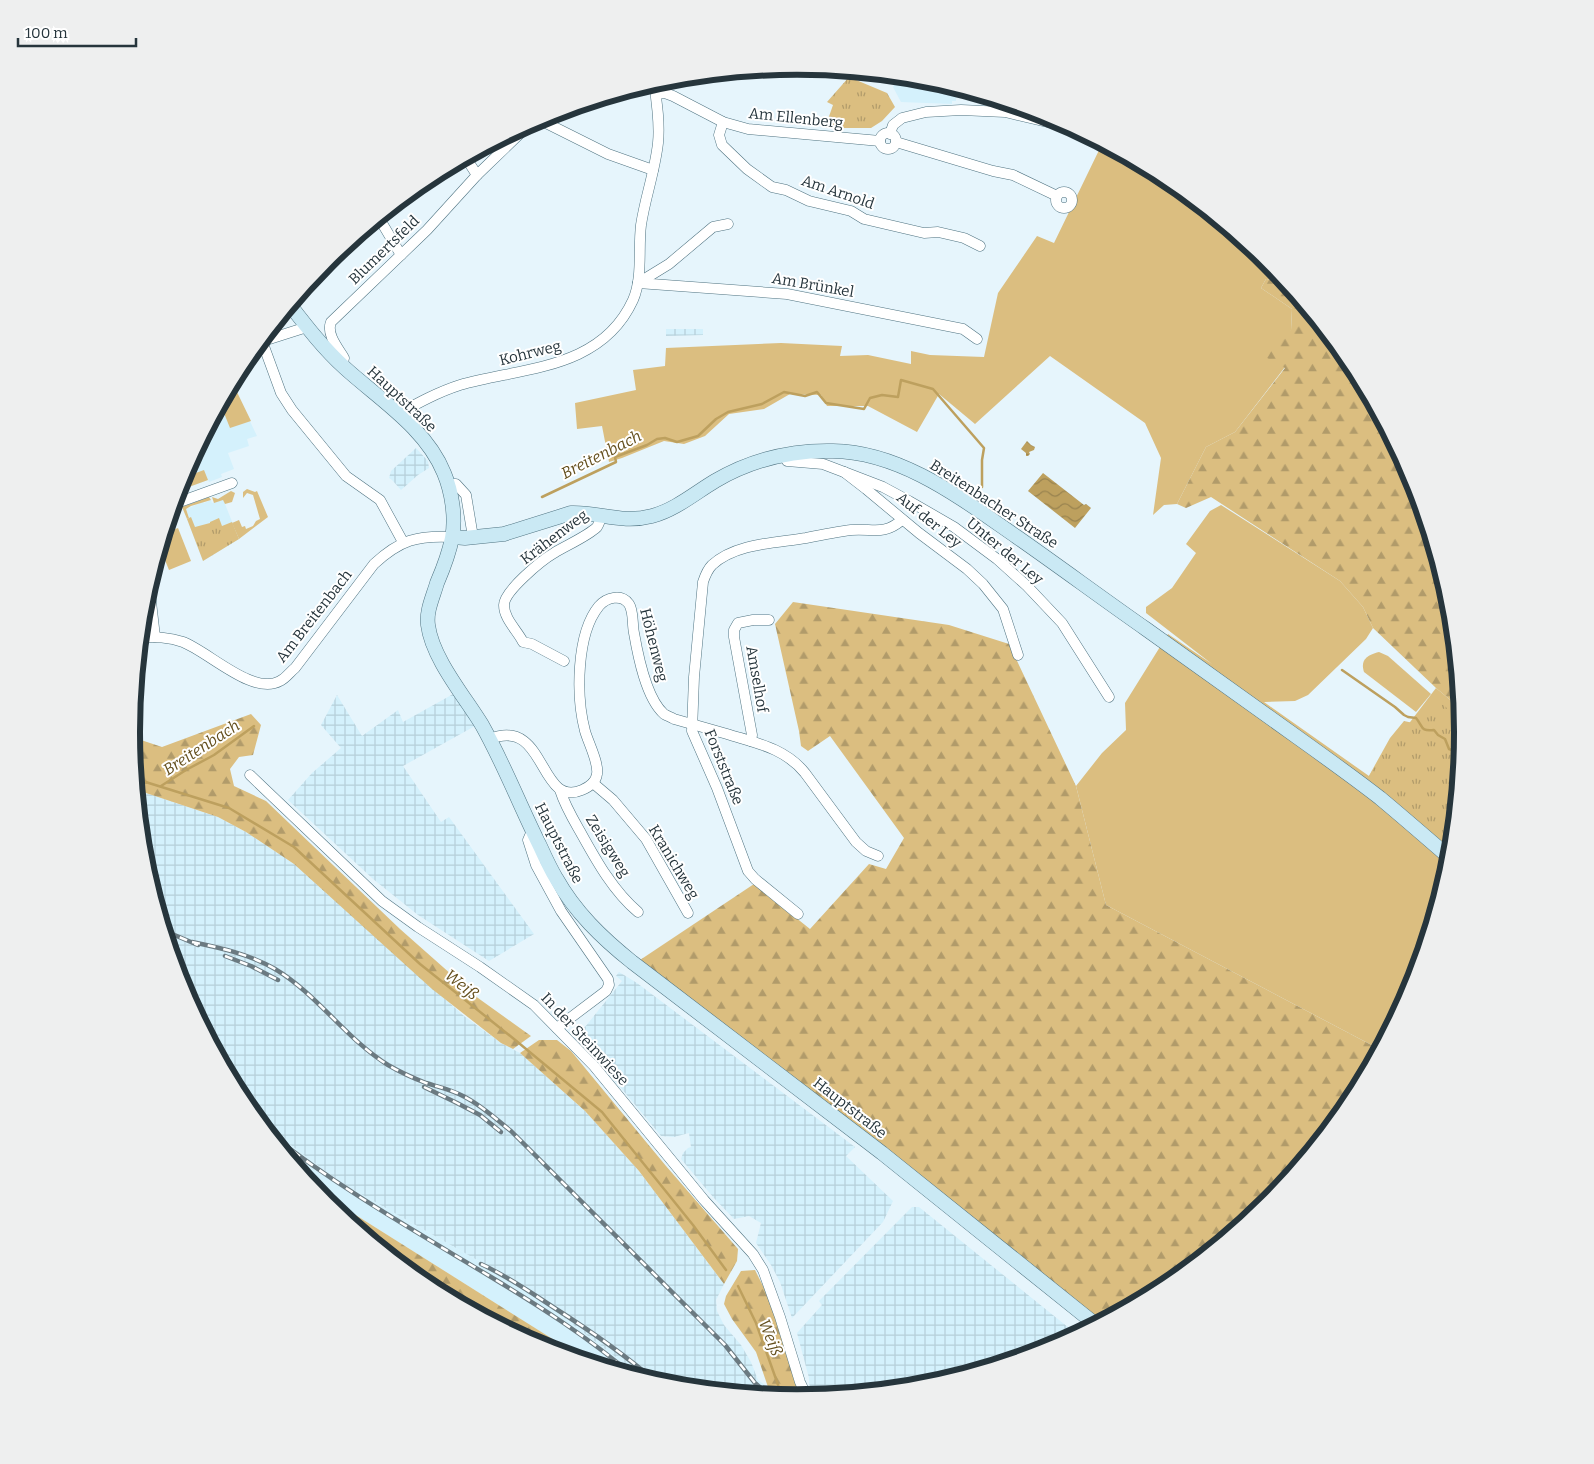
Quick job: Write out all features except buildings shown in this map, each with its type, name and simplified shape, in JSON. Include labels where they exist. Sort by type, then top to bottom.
[{"type":"main road","name":"Hauptstraße","points":[[294,310],[342,366],[426,441],[439,462],[448,484],[454,523],[448,554],[431,601],[428,627],[438,656],[490,739],[555,878],[574,906],[604,938],[650,976],[875,1147],[1090,1320]]},
{"type":"main road","name":"Breitenbacher Straße","points":[[452,537],[504,534],[570,513],[581,512],[627,520],[652,516],[668,510],[733,471],[755,462],[784,454],[834,451],[862,455],[889,462],[944,488],[985,515],[1255,706],[1378,797],[1442,852]]},
{"type":"street","name":"Kohrweg","points":[[398,414],[435,394],[458,386],[547,366],[570,358],[588,350],[610,333],[623,317],[633,299],[638,283],[644,207],[658,144],[655,91]]},
{"type":"street","name":"Am Ellenberg","points":[[656,94],[673,96],[723,122],[748,129],[880,141],[883,135],[893,138],[893,125],[902,118],[926,112],[961,110],[1005,112],[1027,117]]},
{"type":"street","name":"Am Arnold","points":[[723,122],[719,135],[722,145],[747,169],[772,187],[786,190],[809,201],[850,211],[864,218],[924,233],[938,232],[964,238],[980,246]]},
{"type":"street","points":[[547,125],[608,154],[653,170]]},
{"type":"street","points":[[893,138],[1013,175],[1057,196]]},
{"type":"street","name":"Blumertsfeld","points":[[342,366],[344,358],[332,337],[329,327],[337,315],[426,230],[477,175],[514,139]]},
{"type":"street","points":[[469,163],[477,175]]},
{"type":"street","points":[[382,223],[400,255]]},
{"type":"street","points":[[638,283],[669,264],[713,227],[728,224]]},
{"type":"street","name":"Am Brünkel","points":[[638,283],[788,294],[963,329],[977,339]]},
{"type":"street","points":[[271,339],[307,327]]},
{"type":"street","points":[[264,349],[281,392],[292,410],[346,476],[380,500],[403,542]]},
{"type":"street","name":"Auf der Ley","points":[[784,454],[788,461],[823,464],[844,472],[967,570],[983,584],[1003,609],[1018,656]]},
{"type":"street","name":"Unter der Ley","points":[[844,472],[883,487],[930,513],[954,528],[1009,570],[1062,623],[1109,697]]},
{"type":"street","points":[[183,501],[232,483]]},
{"type":"street","points":[[448,484],[456,484],[466,495],[473,537]]},
{"type":"street","name":"Krähenweg","points":[[564,661],[532,644],[523,642],[506,614],[504,604],[506,597],[523,579],[551,555],[598,526],[602,516]]},
{"type":"street","name":"Forststraße","points":[[798,914],[754,879],[748,871],[717,788],[692,731],[694,677],[703,582],[711,566],[733,553],[750,547],[852,530],[882,531],[902,520]]},
{"type":"street","name":"Am Breitenbach","points":[[147,638],[169,638],[183,642],[248,681],[266,685],[275,683],[282,680],[295,668],[374,564],[386,553],[403,542],[422,537],[452,537]]},
{"type":"street","name":"Höhenweg","points":[[593,783],[597,774],[582,714],[581,658],[590,620],[605,600],[616,597],[629,604],[642,671],[658,706],[665,715],[775,749],[799,765],[856,842],[866,851],[878,856]]},
{"type":"street","points":[[152,610],[155,637]]},
{"type":"street","name":"Amselhof","points":[[751,741],[752,735],[734,630],[738,623],[753,620],[769,620]]},
{"type":"street","points":[[490,739],[506,735],[516,736],[522,740],[534,752],[555,786],[569,794],[582,790],[593,783]]},
{"type":"street","name":"In der Steinwiese","points":[[250,776],[382,901],[534,1005],[594,1066],[704,1200],[752,1254],[763,1270],[803,1389]]},
{"type":"street","name":"Kranichweg","points":[[593,783],[613,800],[646,839],[688,913]]},
{"type":"street","name":"Zeisigweg","points":[[560,790],[564,803],[595,858],[630,905],[638,912]]},
{"type":"street","points":[[532,831],[528,840],[536,866],[561,911],[608,979],[609,985],[606,991],[557,1028]]},
{"type":"shaded area","points":[[895,83],[970,98],[956,98],[956,101],[952,101],[952,104],[901,102],[893,87]]},
{"type":"shaded area","points":[[666,329],[703,329],[703,335],[666,336]]},
{"type":"shaded area","points":[[236,391],[257,436],[247,439],[249,446],[228,453],[234,469],[221,474],[222,477],[209,482],[208,480],[188,487],[208,441]]},
{"type":"shaded area","points":[[416,448],[428,461],[429,468],[401,490],[389,478],[391,471]]},
{"type":"shaded area","points":[[223,499],[239,539],[203,561],[187,519],[189,518],[186,509],[203,502],[211,500],[212,503]]},
{"type":"shaded area","points":[[455,693],[475,726],[403,766],[441,822],[449,817],[534,934],[489,961],[418,915],[373,879],[288,800],[312,773],[341,748],[321,725],[337,695],[362,736],[398,710],[403,722]]},
{"type":"shaded area","points":[[143,792],[218,817],[246,832],[294,864],[464,1016],[501,1043],[520,1053],[585,1111],[639,1171],[724,1284],[716,1300],[717,1311],[724,1325],[741,1345],[751,1362],[758,1380],[752,1386],[754,1388],[711,1383],[630,1368],[521,1285],[340,1182],[280,1137],[251,1097],[208,1023],[190,983],[162,902],[153,860]]},
{"type":"shaded area","points":[[619,972],[637,983],[855,1147],[846,1156],[893,1201],[883,1222],[792,1318],[780,1282],[756,1243],[761,1223],[749,1216],[734,1219],[681,1159],[683,1153],[691,1147],[689,1133],[674,1137],[661,1136],[576,1034],[578,1028],[585,1027],[622,981],[616,976]]},
{"type":"shaded area","points":[[280,1137],[340,1182],[521,1285],[630,1368],[562,1345],[343,1207],[303,1165]]},
{"type":"shaded area","points":[[912,1207],[919,1207],[1070,1329],[1008,1354],[967,1367],[883,1383],[840,1388],[811,1389],[797,1333],[822,1305],[819,1301]]},
{"type":"shaded area","points":[[758,1380],[769,1388],[754,1388],[752,1386]]},
{"type":"green space","points":[[849,77],[887,93],[895,107],[882,121],[871,128],[825,128],[833,105],[827,102]]},
{"type":"green space","points":[[1100,149],[1162,186],[1230,238],[1274,280],[1266,279],[1261,288],[1292,309],[1291,330],[1285,367],[1235,432],[1206,447],[1177,504],[1164,505],[1153,515],[1161,458],[1145,423],[1050,356],[975,424],[939,394],[917,432],[868,406],[827,406],[821,395],[790,394],[764,409],[729,414],[705,436],[684,444],[664,441],[609,462],[602,426],[577,429],[575,403],[636,390],[633,370],[665,366],[666,348],[781,343],[842,346],[840,356],[868,355],[911,364],[911,351],[930,355],[984,357],[998,293],[1037,236],[1054,243]]},
{"type":"green space","points":[[1266,279],[1274,280],[1318,332],[1343,367],[1386,441],[1404,481],[1432,562],[1448,646],[1453,702],[1373,628],[1363,607],[1340,581],[1211,497],[1186,508],[1177,504],[1206,447],[1235,432],[1285,368],[1260,354],[1291,330],[1292,309],[1261,288]]},
{"type":"green space","points":[[236,390],[251,421],[230,428],[223,412]]},
{"type":"green space","points":[[204,470],[208,480],[188,487],[193,474]]},
{"type":"green space","points":[[247,489],[257,491],[268,517],[239,539],[232,523],[239,520],[242,527],[245,526],[246,529],[253,526],[260,519],[253,495],[247,493],[243,498],[243,492]]},
{"type":"green space","points":[[231,491],[235,493],[232,502],[225,504],[223,500],[214,503],[212,497],[218,499]]},
{"type":"green space","points":[[209,497],[211,500],[186,509],[189,518],[187,519],[182,507]]},
{"type":"green space","points":[[1221,505],[1340,581],[1363,607],[1373,628],[1366,639],[1308,695],[1295,701],[1264,702],[1369,776],[1436,688],[1453,702],[1453,775],[1448,818],[1432,902],[1404,983],[1374,1046],[1106,905],[1076,786],[1102,753],[1126,730],[1125,703],[1168,634],[1212,664],[1146,613],[1146,607],[1172,588],[1196,553],[1186,544],[1210,511]]},
{"type":"green space","points":[[191,517],[195,527],[210,523],[219,518],[222,526],[232,522],[239,539],[203,561],[187,519]]},
{"type":"green space","points":[[178,528],[191,561],[169,570],[164,557],[172,530]]},
{"type":"green space","points":[[793,602],[949,625],[1009,644],[1076,786],[1106,905],[1374,1046],[1343,1097],[1318,1132],[1262,1197],[1197,1253],[1162,1278],[1095,1317],[640,960],[754,884],[810,929],[869,864],[886,869],[904,838],[830,736],[808,751],[801,746],[775,624]]},
{"type":"green space","points":[[1379,652],[1388,656],[1431,694],[1416,712],[1364,672],[1364,661],[1371,655]]},
{"type":"green space","points":[[1435,697],[1454,714],[1453,775],[1443,847],[1365,783],[1390,738],[1404,721],[1418,724]]},
{"type":"green space","points":[[251,714],[261,725],[253,755],[239,757],[230,769],[234,786],[266,801],[400,929],[478,998],[531,1036],[513,1049],[501,1043],[432,989],[294,864],[246,832],[218,817],[143,792],[140,740],[162,747]]},
{"type":"green space","points":[[539,1040],[557,1040],[571,1051],[666,1166],[738,1249],[737,1261],[724,1284],[639,1171],[585,1111],[520,1053]]},
{"type":"green space","points":[[343,1207],[562,1345],[506,1321],[468,1301],[397,1253]]},
{"type":"green space","points":[[755,1270],[770,1300],[798,1389],[768,1387],[756,1352],[732,1319],[724,1304],[726,1296],[741,1271]]},
{"type":"water","points":[[1027,441],[1035,447],[1026,456],[1026,453],[1021,449]]},
{"type":"water","points":[[1043,473],[1084,505],[1086,504],[1091,508],[1075,528],[1028,491]]},
{"type":"waterway","name":"Breitenbach","points":[[542,497],[616,462],[615,457],[647,445],[657,439],[665,438],[677,442],[698,436],[716,419],[728,412],[762,404],[784,392],[805,396],[817,392],[826,403],[864,409],[870,398],[882,395],[898,397],[901,380],[933,389],[984,448],[982,487]]},
{"type":"waterway","name":"Breitenbach","points":[[1342,670],[1404,715],[1416,718],[1422,728],[1434,730],[1445,739],[1449,749],[1454,751]]},
{"type":"waterway","name":"Breitenbach","points":[[161,786],[214,755],[254,726]]},
{"type":"waterway","name":"Breitenbach","points":[[1453,757],[1453,761]]},
{"type":"waterway","name":"Weiß","points":[[142,781],[229,808],[294,847],[420,964],[602,1112],[693,1225],[726,1270]]},
{"type":"waterway","name":"Weiß","points":[[738,1286],[756,1323],[779,1389]]},
{"type":"railway","points":[[172,934],[198,945]]},
{"type":"railway","points":[[192,942],[245,955],[275,969],[290,979],[359,1043],[388,1065],[421,1081],[460,1095],[489,1113],[511,1131],[725,1345],[761,1388]]},
{"type":"railway","points":[[225,956],[251,966],[278,980]]},
{"type":"railway","points":[[424,1087],[480,1115],[501,1132]]},
{"type":"railway","points":[[290,1149],[349,1190],[563,1322],[620,1365]]},
{"type":"railway","points":[[481,1264],[518,1284],[580,1324],[642,1370]]}]
